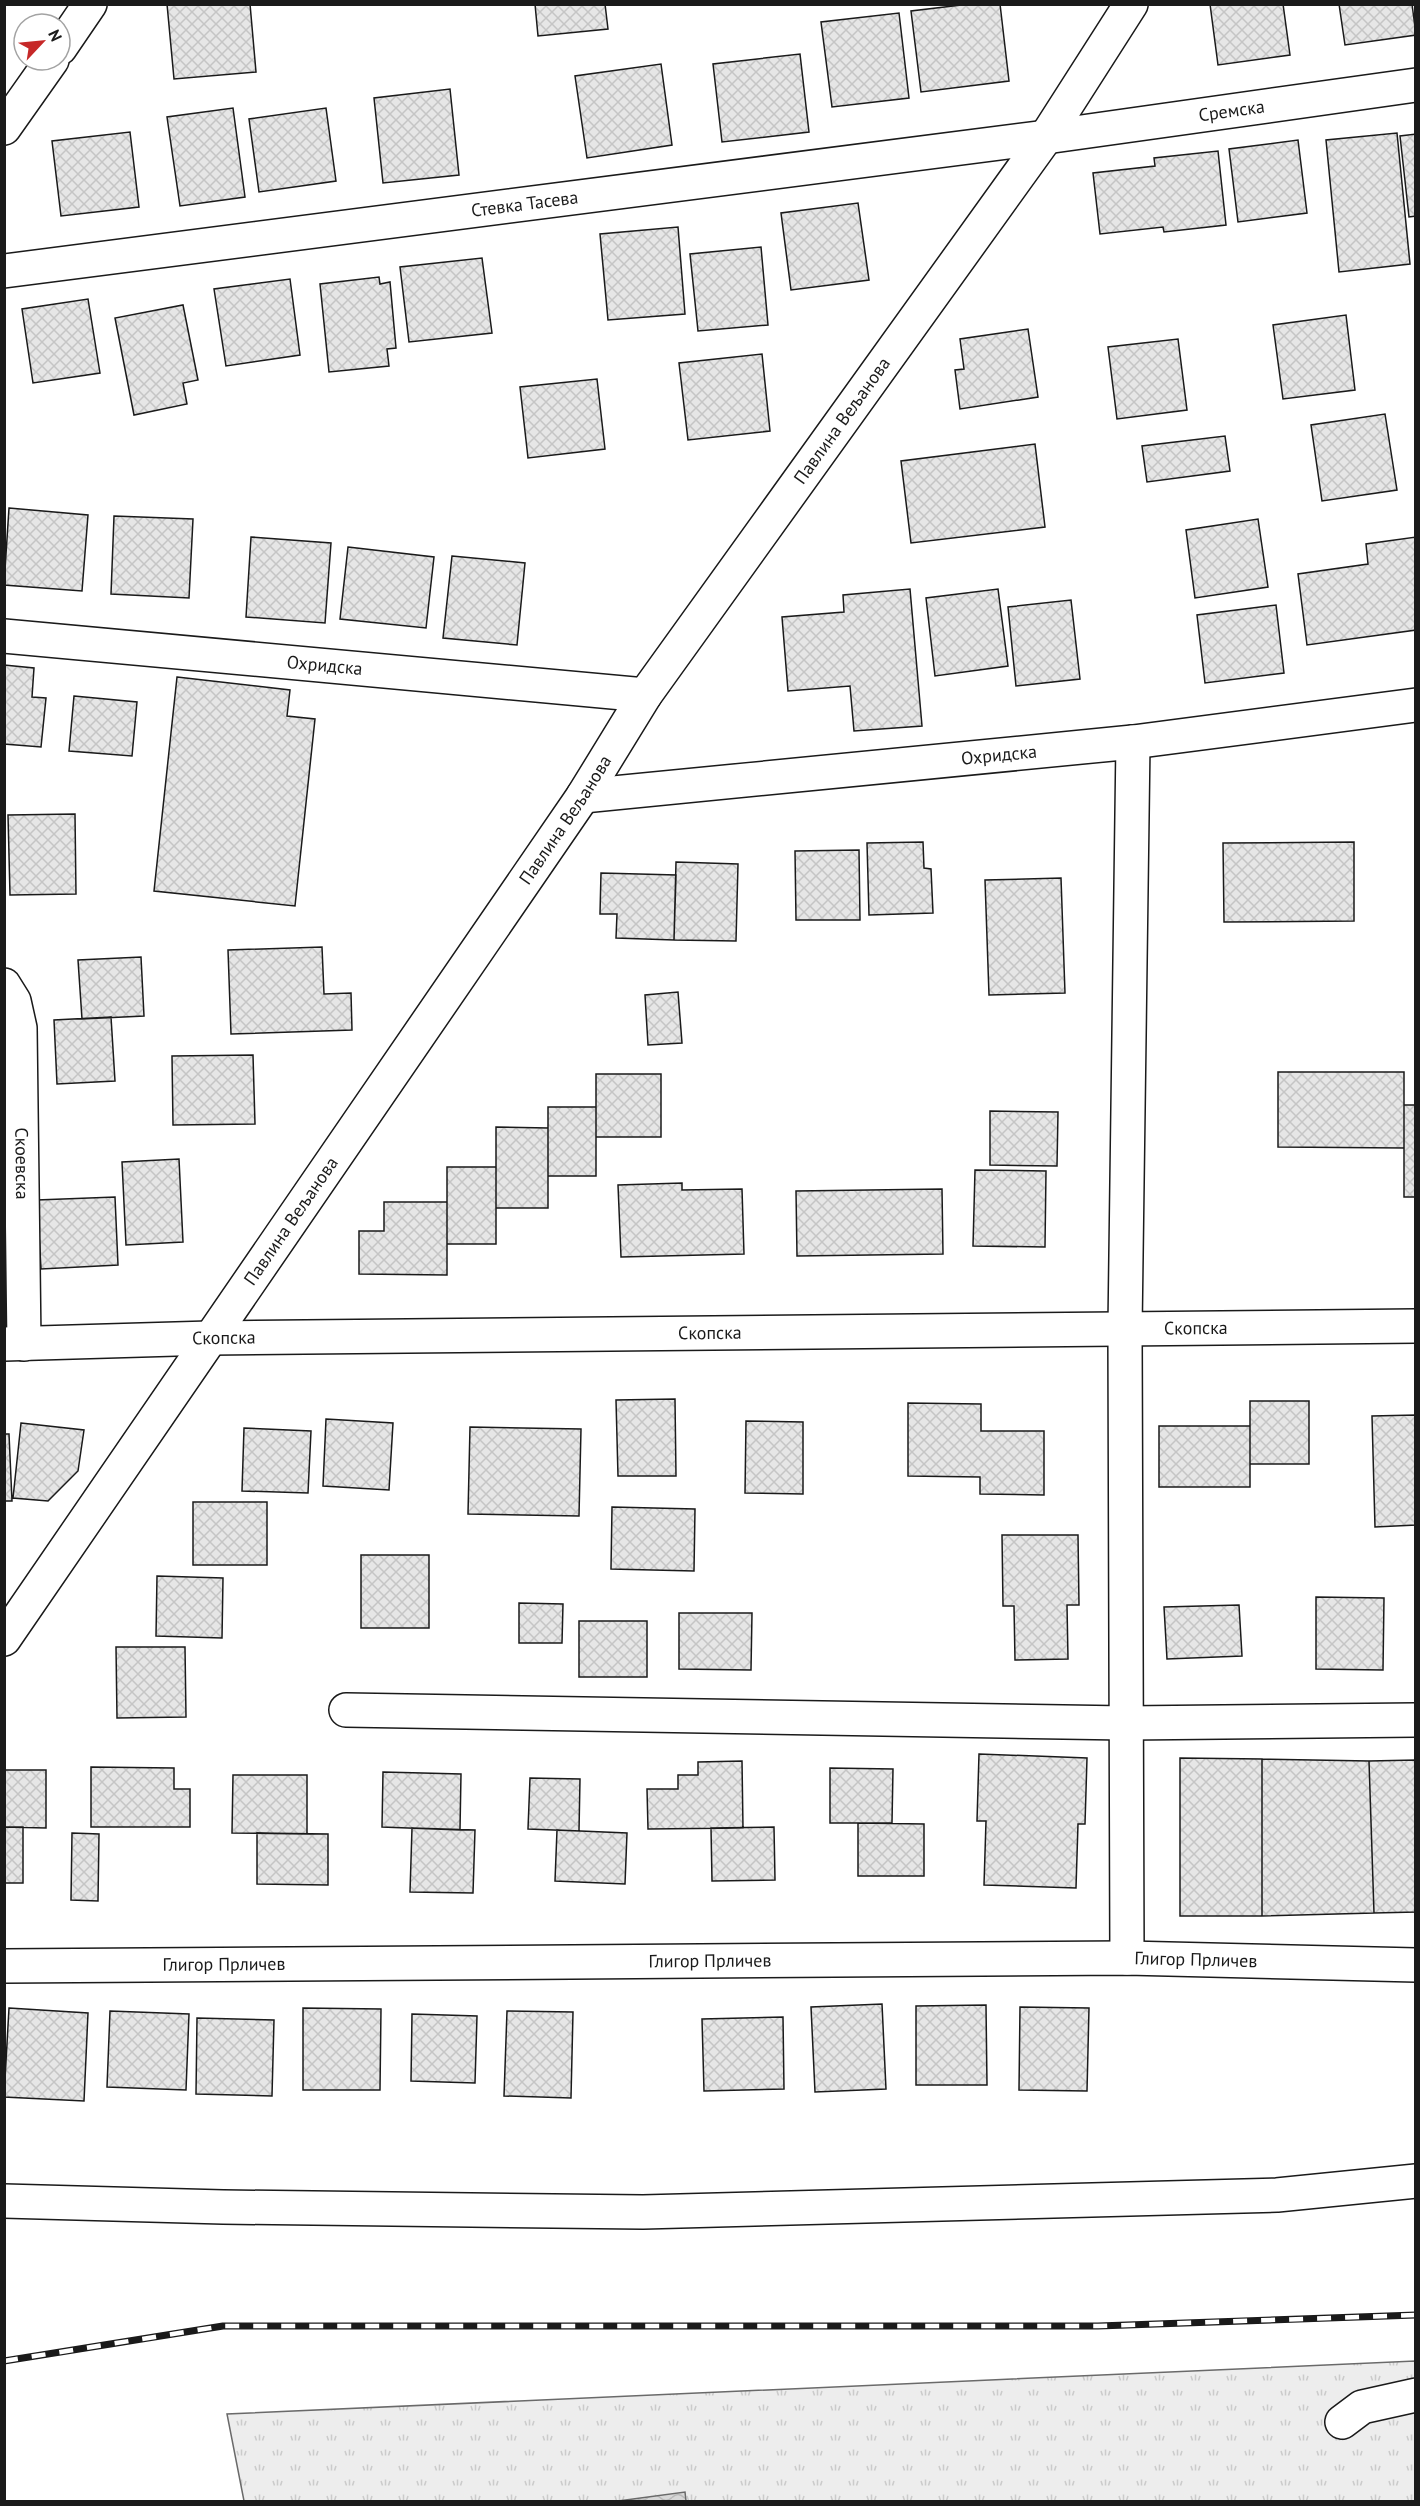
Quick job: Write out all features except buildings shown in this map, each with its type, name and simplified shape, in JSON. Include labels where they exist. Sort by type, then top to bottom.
[{"type":"street","points":[[72,30],[90,4]]},
{"type":"street","name":"Павлина Вељанова","points":[[4,1639],[583,796],[645,695],[1046,137],[1131,4]]},
{"type":"street","points":[[4,128],[44,72]]},
{"type":"street","name":"Сремска","points":[[1046,137],[1416,85]]},
{"type":"street","name":"Стевка Тасева","points":[[4,271],[1046,137]]},
{"type":"street","name":"Охридска","points":[[4,636],[645,695]]},
{"type":"street","name":"Охридска","points":[[583,796],[1133,742],[1416,705]]},
{"type":"street","points":[[1127,1958],[1125,1329],[1133,742]]},
{"type":"street","name":"Скоевска","points":[[4,985],[14,1001],[20,1028],[14,1344]]},
{"type":"street","name":"Скопска","points":[[14,1344],[210,1338],[1416,1326]]},
{"type":"street","points":[[346,1710],[1126,1723],[1416,1720]]},
{"type":"street","name":"Глигор Прличев","points":[[4,1966],[1127,1958],[1416,1965]]},
{"type":"street","points":[[4,2200],[223,2207],[643,2212],[1277,2195],[1416,2181]]},
{"type":"street","points":[[1342,2422],[1362,2407],[1416,2395]]},
{"type":"green space","points":[[1415,2361],[1415,2501],[244,2501],[227,2414]]},
{"type":"water","points":[[685,2492],[686,2501],[618,2501]]},
{"type":"railway","points":[[4,2361],[223,2326],[1098,2326],[1416,2315]]}]
